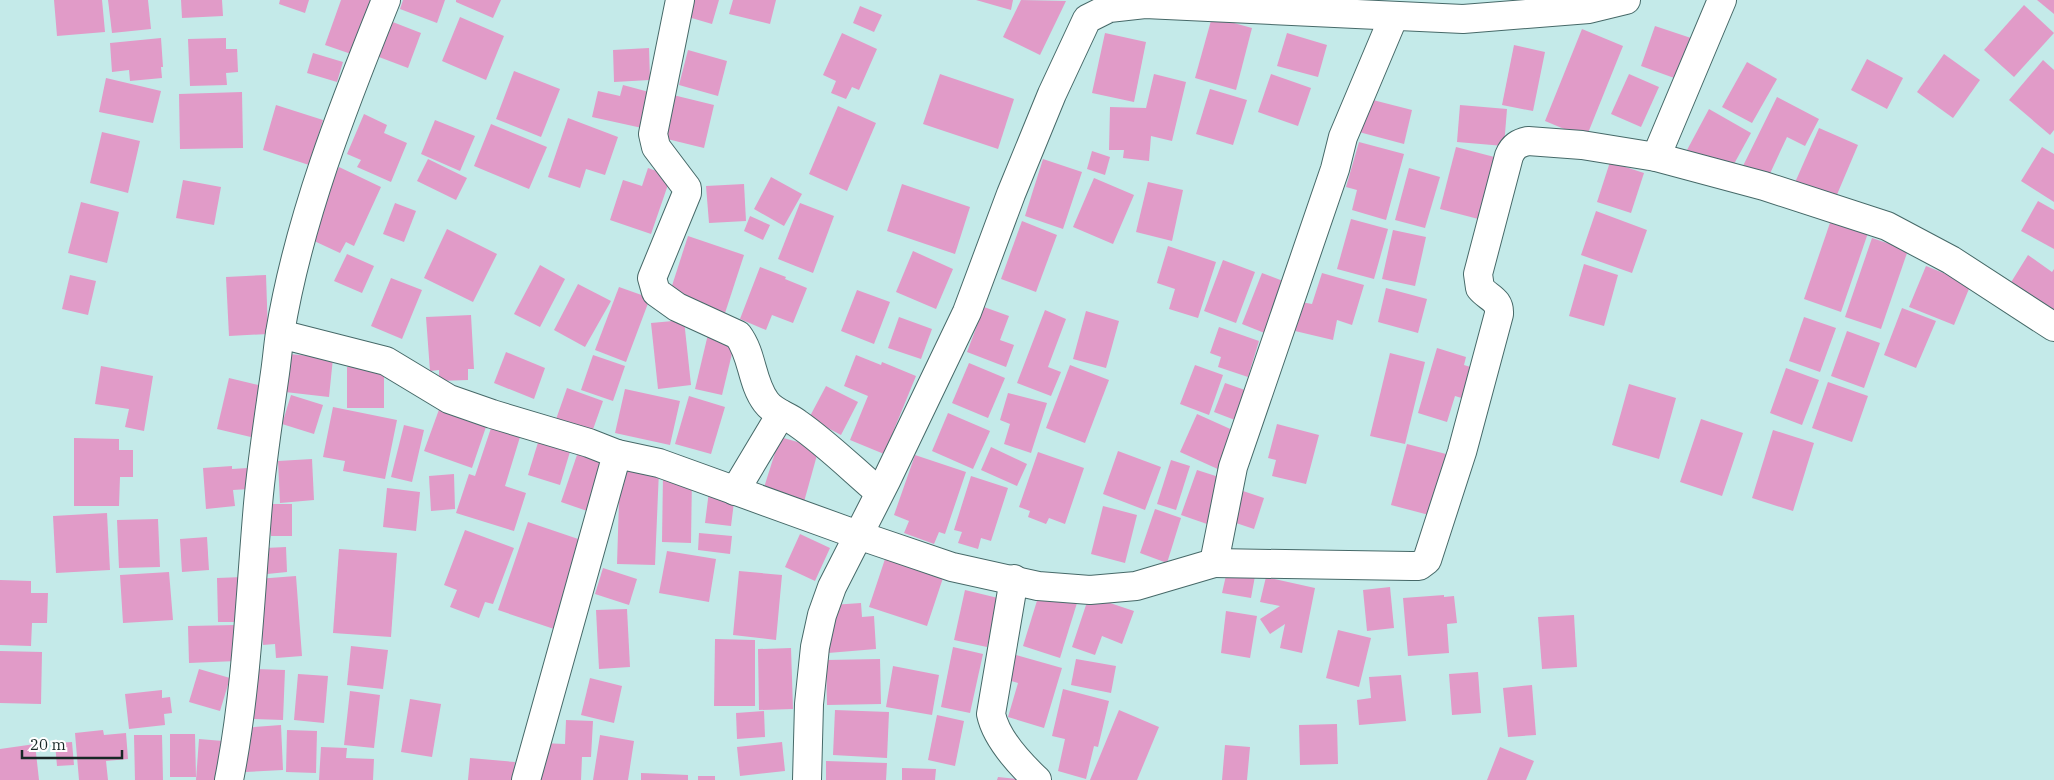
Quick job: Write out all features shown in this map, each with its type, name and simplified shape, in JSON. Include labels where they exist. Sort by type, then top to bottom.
[{"type":"street","points":[[229,780],[243,692],[258,506],[280,334],[305,223],[359,68],[386,0]]},
{"type":"street","points":[[680,0],[653,134],[656,147],[687,188],[687,193],[652,278],[656,292],[676,307],[738,335],[744,343],[760,393],[774,410],[797,422],[879,492]]},
{"type":"street","points":[[807,780],[809,704],[815,647],[822,615],[832,587],[967,312],[1011,194],[1052,94],[1087,19],[1106,4],[1145,4],[1463,19],[1590,9],[1626,0]]},
{"type":"street","points":[[1656,157],[1722,0]]},
{"type":"street","points":[[1214,563],[1232,467],[1335,169],[1343,137],[1394,16]]},
{"type":"street","points":[[280,334],[386,361],[449,399],[589,443],[617,454],[659,463],[952,567],[1014,579],[1038,586],[1090,590],[1136,586],[1214,563],[1420,566],[1427,560],[1462,452],[1499,314],[1500,308],[1497,301],[1480,288],[1477,282],[1511,150],[1520,142],[1582,145],[1656,157],[1764,186],[1887,226],[1951,260],[2054,327]]},
{"type":"street","points":[[735,491],[782,414]]},
{"type":"street","points":[[526,780],[617,454]]},
{"type":"street","points":[[1014,579],[991,714],[993,724],[999,734],[1016,758],[1037,780]]},
{"type":"building","points":[[54,0],[102,0],[105,32],[57,36]]},
{"type":"building","points":[[108,0],[148,0],[151,29],[112,33]]},
{"type":"building","points":[[181,0],[222,0],[223,16],[182,18]]},
{"type":"building","points":[[280,0],[309,0],[305,13],[279,4]]},
{"type":"building","points":[[341,0],[373,0],[354,55],[325,45]]},
{"type":"building","points":[[403,0],[445,0],[437,23],[400,9]]},
{"type":"building","points":[[456,0],[501,0],[493,18],[456,2]]},
{"type":"building","points":[[682,0],[719,0],[712,24],[678,14]]},
{"type":"building","points":[[733,0],[776,0],[770,24],[729,14]]},
{"type":"building","points":[[976,0],[1013,0],[1011,10]]},
{"type":"building","points":[[1021,0],[1066,1],[1040,55],[1003,37]]},
{"type":"building","points":[[2037,0],[2054,0],[2054,14]]},
{"type":"building","points":[[2024,5],[2054,33],[2014,77],[1984,50]]},
{"type":"building","points":[[860,6],[882,15],[874,32],[853,23]]},
{"type":"building","points":[[460,17],[504,36],[486,80],[442,61]]},
{"type":"building","points":[[1212,17],[1252,28],[1236,90],[1195,78]]},
{"type":"building","points":[[385,19],[421,33],[408,68],[371,54]]},
{"type":"building","points":[[1655,26],[1691,38],[1677,79],[1641,66]]},
{"type":"building","points":[[1582,29],[1623,46],[1586,138],[1545,121]]},
{"type":"building","points":[[842,33],[877,49],[859,90],[852,87],[846,99],[831,93],[836,81],[823,75]]},
{"type":"building","points":[[1105,33],[1146,42],[1134,102],[1092,93]]},
{"type":"building","points":[[1287,33],[1327,45],[1318,77],[1277,66]]},
{"type":"building","points":[[161,38],[162,78],[130,81],[129,70],[112,72],[110,43]]},
{"type":"building","points":[[226,38],[226,49],[237,49],[238,72],[226,73],[227,85],[190,86],[188,39]]},
{"type":"building","points":[[1514,45],[1545,52],[1533,111],[1502,105]]},
{"type":"building","points":[[649,48],[650,80],[614,82],[613,50]]},
{"type":"building","points":[[688,50],[727,61],[718,96],[679,85]]},
{"type":"building","points":[[313,53],[343,62],[337,82],[307,73]]},
{"type":"building","points":[[1944,54],[1980,80],[1953,118],[1917,92]]},
{"type":"building","points":[[1867,59],[1903,78],[1887,109],[1851,90]]},
{"type":"building","points":[[2043,60],[2054,70],[2054,130],[2050,135],[2009,100]]},
{"type":"building","points":[[1747,62],[1777,79],[1752,123],[1722,107]]},
{"type":"building","points":[[514,71],[560,89],[541,137],[496,119]]},
{"type":"building","points":[[940,74],[1014,99],[998,149],[923,124]]},
{"type":"building","points":[[1154,74],[1186,82],[1172,141],[1151,136],[1149,161],[1123,158],[1124,150],[1109,150],[1110,107],[1146,108]]},
{"type":"building","points":[[1271,74],[1311,88],[1298,126],[1258,112]]},
{"type":"building","points":[[1629,74],[1659,87],[1641,127],[1611,114]]},
{"type":"building","points":[[106,78],[161,91],[153,123],[99,112]]},
{"type":"building","points":[[623,85],[649,92],[642,128],[592,117],[598,91],[620,96]]},
{"type":"building","points":[[1210,89],[1247,100],[1233,145],[1196,134]]},
{"type":"building","points":[[242,92],[243,148],[180,149],[179,94]]},
{"type":"building","points":[[669,94],[714,105],[704,148],[659,137]]},
{"type":"building","points":[[1777,97],[1819,119],[1805,146],[1787,137],[1767,180],[1742,168]]},
{"type":"building","points":[[1369,99],[1412,110],[1404,144],[1359,132]]},
{"type":"building","points":[[276,105],[323,120],[309,165],[263,150]]},
{"type":"building","points":[[1460,105],[1507,109],[1504,146],[1457,142]]},
{"type":"building","points":[[838,106],[876,123],[847,191],[809,174]]},
{"type":"building","points":[[1709,109],[1751,133],[1729,173],[1687,150]]},
{"type":"building","points":[[364,114],[387,125],[384,133],[407,143],[391,182],[357,167],[361,160],[347,154]]},
{"type":"building","points":[[568,118],[618,137],[605,175],[586,169],[580,188],[548,177]]},
{"type":"building","points":[[435,120],[475,136],[460,171],[421,154]]},
{"type":"building","points":[[491,124],[547,147],[529,189],[474,166]]},
{"type":"building","points":[[1819,128],[1858,145],[1833,204],[1793,187]]},
{"type":"building","points":[[102,132],[140,141],[128,193],[90,183]]},
{"type":"building","points":[[1359,142],[1404,154],[1386,220],[1352,210],[1357,190],[1346,187]]},
{"type":"building","points":[[1456,147],[1502,159],[1486,221],[1440,209]]},
{"type":"building","points":[[2042,147],[2054,154],[2054,202],[2021,181]]},
{"type":"building","points":[[1092,151],[1110,157],[1105,175],[1087,169]]},
{"type":"building","points":[[428,159],[467,178],[456,200],[417,181]]},
{"type":"building","points":[[1043,159],[1082,172],[1063,229],[1025,216]]},
{"type":"building","points":[[1610,162],[1644,173],[1631,213],[1597,202]]},
{"type":"building","points":[[339,167],[381,187],[354,246],[346,242],[340,253],[312,240],[311,227]]},
{"type":"building","points":[[648,168],[671,176],[651,234],[610,220],[623,180],[642,186]]},
{"type":"building","points":[[1409,168],[1440,177],[1425,228],[1395,220]]},
{"type":"building","points":[[771,177],[802,194],[784,226],[754,209]]},
{"type":"building","points":[[1094,178],[1134,195],[1113,244],[1073,227]]},
{"type":"building","points":[[183,180],[221,187],[214,225],[176,218]]},
{"type":"building","points":[[1148,182],[1183,190],[1172,241],[1136,232]]},
{"type":"building","points":[[744,184],[746,221],[709,223],[706,186]]},
{"type":"building","points":[[902,184],[970,207],[955,254],[887,231]]},
{"type":"building","points":[[2038,201],[2054,210],[2054,249],[2021,231]]},
{"type":"building","points":[[81,202],[119,212],[107,263],[68,253]]},
{"type":"building","points":[[395,203],[416,211],[404,242],[383,234]]},
{"type":"building","points":[[800,203],[834,216],[813,273],[778,259]]},
{"type":"building","points":[[1596,211],[1647,230],[1632,273],[1581,255]]},
{"type":"building","points":[[750,216],[770,225],[763,240],[744,231]]},
{"type":"building","points":[[1832,217],[1869,230],[1841,312],[1804,299]]},
{"type":"building","points":[[1351,219],[1388,229],[1374,279],[1337,269]]},
{"type":"building","points":[[1022,221],[1057,235],[1036,292],[1001,279]]},
{"type":"building","points":[[447,229],[497,254],[473,302],[424,278]]},
{"type":"building","points":[[1393,230],[1426,237],[1415,286],[1382,279]]},
{"type":"building","points":[[688,236],[744,255],[725,313],[669,295]]},
{"type":"building","points":[[1872,238],[1908,250],[1881,329],[1845,317]]},
{"type":"building","points":[[1168,246],[1216,262],[1198,318],[1169,309],[1175,289],[1157,283]]},
{"type":"building","points":[[913,251],[953,269],[936,309],[896,292]]},
{"type":"building","points":[[347,254],[374,266],[362,293],[334,281]]},
{"type":"building","points":[[2028,255],[2052,272],[2054,269],[2054,310],[2048,320],[2005,292]]},
{"type":"building","points":[[1223,260],[1255,272],[1236,323],[1204,311]]},
{"type":"building","points":[[1584,264],[1618,275],[1604,326],[1569,316]]},
{"type":"building","points":[[540,265],[565,279],[540,327],[514,314]]},
{"type":"building","points":[[1926,266],[1971,284],[1954,325],[1909,307]]},
{"type":"building","points":[[760,267],[807,288],[793,323],[772,315],[766,330],[740,319]]},
{"type":"building","points":[[1262,273],[1291,284],[1272,336],[1242,324]]},
{"type":"building","points":[[1322,273],[1364,285],[1352,325],[1337,320],[1333,340],[1295,331],[1301,302],[1312,304]]},
{"type":"building","points":[[70,275],[96,281],[88,315],[62,309]]},
{"type":"building","points":[[266,275],[268,334],[229,336],[226,277]]},
{"type":"building","points":[[391,278],[422,290],[402,339],[371,326]]},
{"type":"building","points":[[578,284],[611,301],[585,347],[554,330]]},
{"type":"building","points":[[619,287],[650,298],[626,362],[595,350]]},
{"type":"building","points":[[1386,288],[1427,299],[1418,333],[1378,322]]},
{"type":"building","points":[[857,290],[890,302],[874,344],[841,331]]},
{"type":"building","points":[[984,307],[1009,316],[1000,340],[1014,345],[1006,367],[967,352]]},
{"type":"building","points":[[1902,308],[1936,321],[1916,368],[1884,355]]},
{"type":"building","points":[[1045,310],[1066,319],[1048,367],[1061,372],[1051,396],[1017,383]]},
{"type":"building","points":[[1086,311],[1119,321],[1106,368],[1073,359]]},
{"type":"building","points":[[471,315],[474,369],[468,369],[468,380],[439,381],[439,370],[430,371],[426,317]]},
{"type":"building","points":[[899,317],[932,329],[921,359],[888,348]]},
{"type":"building","points":[[1804,317],[1836,328],[1820,372],[1789,361]]},
{"type":"building","points":[[684,320],[691,385],[658,389],[651,323]]},
{"type":"building","points":[[1219,327],[1259,341],[1248,377],[1218,367],[1221,357],[1210,353]]},
{"type":"building","points":[[709,330],[736,337],[722,395],[695,389]]},
{"type":"building","points":[[1847,331],[1880,343],[1864,388],[1831,376]]},
{"type":"building","points":[[1437,348],[1466,357],[1464,365],[1477,369],[1468,400],[1455,396],[1447,422],[1418,413]]},
{"type":"building","points":[[506,352],[545,368],[534,399],[494,383]]},
{"type":"building","points":[[1390,353],[1425,362],[1405,444],[1370,436]]},
{"type":"building","points":[[289,354],[333,358],[329,397],[285,392]]},
{"type":"building","points":[[593,355],[625,366],[613,401],[581,390]]},
{"type":"building","points":[[856,355],[881,365],[882,362],[916,376],[884,454],[850,440],[868,396],[844,386]]},
{"type":"building","points":[[969,363],[1005,378],[988,418],[952,403]]},
{"type":"building","points":[[1070,365],[1109,380],[1085,443],[1046,428]]},
{"type":"building","points":[[1195,365],[1223,375],[1209,415],[1180,404]]},
{"type":"building","points":[[101,366],[153,376],[144,431],[125,427],[129,409],[95,404]]},
{"type":"building","points":[[347,367],[384,367],[384,408],[347,408]]},
{"type":"building","points":[[1786,368],[1819,380],[1802,425],[1770,413]]},
{"type":"building","points":[[229,378],[267,387],[255,438],[217,429]]},
{"type":"building","points":[[1828,382],[1868,396],[1852,442],[1812,428]]},
{"type":"building","points":[[1225,383],[1245,390],[1235,420],[1214,412]]},
{"type":"building","points":[[1629,384],[1676,398],[1659,459],[1612,445]]},
{"type":"building","points":[[826,386],[858,402],[841,435],[809,418]]},
{"type":"building","points":[[567,388],[603,401],[590,438],[554,425]]},
{"type":"building","points":[[625,389],[680,401],[670,445],[615,433]]},
{"type":"building","points":[[1008,393],[1047,403],[1031,453],[1004,444],[1010,424],[1000,420]]},
{"type":"building","points":[[291,395],[323,405],[314,434],[282,424]]},
{"type":"building","points":[[689,396],[725,407],[711,454],[675,444]]},
{"type":"building","points":[[441,404],[488,421],[472,468],[424,451]]},
{"type":"building","points":[[333,407],[397,420],[385,479],[343,471],[345,461],[323,457]]},
{"type":"building","points":[[948,413],[990,431],[973,469],[932,451]]},
{"type":"building","points":[[1197,414],[1237,432],[1220,470],[1180,452]]},
{"type":"building","points":[[1701,419],[1743,433],[1722,496],[1680,482]]},
{"type":"building","points":[[1277,424],[1319,435],[1306,484],[1272,476],[1276,460],[1268,458]]},
{"type":"building","points":[[404,425],[424,430],[412,482],[391,477]]},
{"type":"building","points":[[491,428],[520,437],[505,486],[526,493],[514,531],[456,513],[469,474],[475,476]]},
{"type":"building","points":[[1773,430],[1814,443],[1793,511],[1752,498]]},
{"type":"building","points":[[540,436],[572,445],[560,485],[528,475]]},
{"type":"building","points":[[780,437],[819,448],[802,509],[761,497]]},
{"type":"building","points":[[74,438],[119,439],[119,450],[133,450],[133,477],[120,477],[119,506],[74,506]]},
{"type":"building","points":[[1407,444],[1446,454],[1429,515],[1391,505]]},
{"type":"building","points":[[991,447],[1027,464],[1017,486],[981,470]]},
{"type":"building","points":[[1118,451],[1161,467],[1145,510],[1103,494]]},
{"type":"building","points":[[578,452],[613,463],[596,514],[561,502]]},
{"type":"building","points":[[1038,452],[1084,468],[1065,524],[1049,518],[1046,524],[1028,517],[1030,511],[1019,507]]},
{"type":"building","points":[[915,455],[966,472],[945,534],[939,532],[934,544],[904,533],[909,521],[894,515]]},
{"type":"building","points":[[312,459],[314,500],[280,503],[278,461]]},
{"type":"building","points":[[1171,460],[1190,466],[1176,510],[1157,504]]},
{"type":"building","points":[[232,466],[232,469],[248,468],[249,489],[233,490],[235,506],[206,509],[203,468]]},
{"type":"building","points":[[620,469],[659,470],[655,565],[617,564]]},
{"type":"building","points":[[1197,470],[1222,478],[1207,524],[1181,515]]},
{"type":"building","points":[[454,474],[455,509],[431,511],[429,476]]},
{"type":"building","points":[[663,475],[692,475],[691,543],[662,542]]},
{"type":"building","points":[[971,476],[1008,488],[991,541],[981,538],[978,549],[958,543],[962,532],[954,530]]},
{"type":"building","points":[[387,488],[420,492],[416,531],[383,527]]},
{"type":"building","points":[[1234,488],[1264,498],[1254,529],[1224,519]]},
{"type":"building","points":[[709,491],[735,494],[731,526],[705,523]]},
{"type":"building","points":[[271,504],[292,504],[292,536],[271,536]]},
{"type":"building","points":[[1103,506],[1137,515],[1125,563],[1091,554]]},
{"type":"building","points":[[1155,509],[1181,518],[1167,563],[1140,553]]},
{"type":"building","points":[[107,513],[110,570],[56,573],[53,516]]},
{"type":"building","points":[[158,519],[160,567],[119,568],[117,520]]},
{"type":"building","points":[[528,522],[590,543],[560,631],[498,610]]},
{"type":"building","points":[[465,530],[514,548],[493,604],[485,602],[479,618],[450,607],[457,590],[444,585]]},
{"type":"building","points":[[699,533],[732,536],[730,554],[698,550]]},
{"type":"building","points":[[800,534],[830,548],[815,581],[785,567]]},
{"type":"building","points":[[207,537],[209,570],[182,572],[180,539]]},
{"type":"building","points":[[286,547],[287,572],[267,574],[265,548]]},
{"type":"building","points":[[339,549],[397,553],[391,637],[333,633]]},
{"type":"building","points":[[667,551],[716,559],[709,602],[659,593]]},
{"type":"building","points":[[886,556],[944,575],[927,626],[869,607]]},
{"type":"building","points":[[603,568],[637,579],[629,605],[595,594]]},
{"type":"building","points":[[739,571],[782,575],[776,640],[733,635]]},
{"type":"building","points":[[1227,571],[1255,576],[1251,598],[1222,593]]},
{"type":"building","points":[[169,572],[173,620],[123,623],[120,575]]},
{"type":"building","points":[[296,576],[302,656],[276,658],[275,644],[263,645],[257,579]]},
{"type":"building","points":[[243,577],[245,622],[218,622],[217,578]]},
{"type":"building","points":[[1266,577],[1315,588],[1302,653],[1280,648],[1285,624],[1270,634],[1260,619],[1280,606],[1260,602]]},
{"type":"building","points":[[0,580],[31,581],[31,593],[48,593],[47,623],[32,623],[31,646],[0,645]]},
{"type":"building","points":[[1390,587],[1394,628],[1367,631],[1363,590]]},
{"type":"building","points":[[965,590],[998,598],[987,647],[954,640]]},
{"type":"building","points":[[1040,591],[1077,603],[1060,658],[1023,646]]},
{"type":"building","points":[[1444,595],[1444,597],[1454,596],[1457,623],[1447,624],[1449,653],[1408,656],[1403,598]]},
{"type":"building","points":[[1089,596],[1134,611],[1122,644],[1102,636],[1095,655],[1072,647]]},
{"type":"building","points":[[861,603],[862,617],[874,616],[876,649],[828,653],[826,620],[832,605]]},
{"type":"building","points":[[627,609],[630,667],[599,669],[596,610]]},
{"type":"building","points":[[1226,611],[1257,616],[1250,658],[1221,653]]},
{"type":"building","points":[[1574,615],[1577,667],[1542,669],[1538,617]]},
{"type":"building","points":[[236,625],[237,661],[189,663],[188,626]]},
{"type":"building","points":[[1338,630],[1371,638],[1359,687],[1326,678]]},
{"type":"building","points":[[715,639],[755,640],[755,706],[714,706]]},
{"type":"building","points":[[351,646],[388,650],[383,689],[347,685]]},
{"type":"building","points":[[953,647],[983,654],[970,713],[941,707]]},
{"type":"building","points":[[791,648],[793,709],[759,710],[758,649]]},
{"type":"building","points":[[0,651],[42,652],[41,704],[0,703]]},
{"type":"building","points":[[1016,655],[1062,668],[1044,728],[1008,717],[1018,683],[1008,680]]},
{"type":"building","points":[[880,659],[881,704],[827,705],[826,660]]},
{"type":"building","points":[[1076,659],[1116,666],[1111,693],[1071,685]]},
{"type":"building","points":[[893,666],[939,675],[932,715],[886,707]]},
{"type":"building","points":[[199,669],[230,678],[220,711],[189,702]]},
{"type":"building","points":[[255,669],[285,670],[283,720],[254,719]]},
{"type":"building","points":[[1478,672],[1481,713],[1452,715],[1449,674]]},
{"type":"building","points":[[298,674],[328,676],[324,723],[294,720]]},
{"type":"building","points":[[1401,675],[1406,721],[1359,725],[1357,700],[1371,698],[1369,677]]},
{"type":"building","points":[[590,678],[622,686],[614,723],[581,715]]},
{"type":"building","points":[[1532,685],[1536,735],[1508,737],[1503,688]]},
{"type":"building","points":[[1063,689],[1109,701],[1098,747],[1094,746],[1086,779],[1058,771],[1065,739],[1052,736]]},
{"type":"building","points":[[162,690],[162,698],[170,697],[172,713],[164,714],[165,725],[129,729],[125,694]]},
{"type":"building","points":[[350,691],[380,695],[374,748],[344,745]]},
{"type":"building","points":[[410,699],[441,704],[432,757],[401,752]]},
{"type":"building","points":[[835,710],[889,712],[887,758],[833,755]]},
{"type":"building","points":[[1119,710],[1159,727],[1137,780],[1090,780]]},
{"type":"building","points":[[764,711],[765,737],[737,739],[736,713]]},
{"type":"building","points":[[937,715],[964,721],[955,766],[928,760]]},
{"type":"building","points":[[566,720],[593,721],[591,757],[582,757],[581,780],[539,780],[542,743],[565,744]]},
{"type":"building","points":[[1337,724],[1338,764],[1300,765],[1299,725]]},
{"type":"building","points":[[281,725],[283,770],[245,772],[242,728]]},
{"type":"building","points":[[103,730],[104,735],[126,733],[128,759],[106,761],[108,780],[79,780],[75,733]]},
{"type":"building","points":[[287,730],[317,731],[316,773],[286,772]]},
{"type":"building","points":[[170,734],[195,734],[196,777],[170,777]]},
{"type":"building","points":[[134,735],[162,735],[163,780],[135,780]]},
{"type":"building","points":[[600,735],[634,741],[628,780],[593,780]]},
{"type":"building","points":[[199,739],[223,741],[220,780],[196,780]]},
{"type":"building","points":[[72,742],[74,765],[57,766],[55,743]]},
{"type":"building","points":[[782,742],[785,771],[740,776],[737,747]]},
{"type":"building","points":[[35,744],[39,780],[0,780],[0,749]]},
{"type":"building","points":[[1225,745],[1250,747],[1247,780],[1222,780]]},
{"type":"building","points":[[321,747],[347,748],[346,758],[374,759],[373,780],[319,780]]},
{"type":"building","points":[[1500,747],[1534,761],[1526,780],[1487,780]]},
{"type":"building","points":[[470,758],[515,762],[513,780],[468,780]]},
{"type":"building","points":[[826,761],[887,763],[886,780],[826,780]]},
{"type":"building","points":[[902,768],[936,769],[935,780],[902,780]]},
{"type":"building","points":[[641,773],[688,775],[688,780],[641,780]]},
{"type":"building","points":[[698,776],[715,776],[715,780],[698,780]]},
{"type":"building","points":[[998,777],[1017,779],[1017,780],[997,780]]}]
